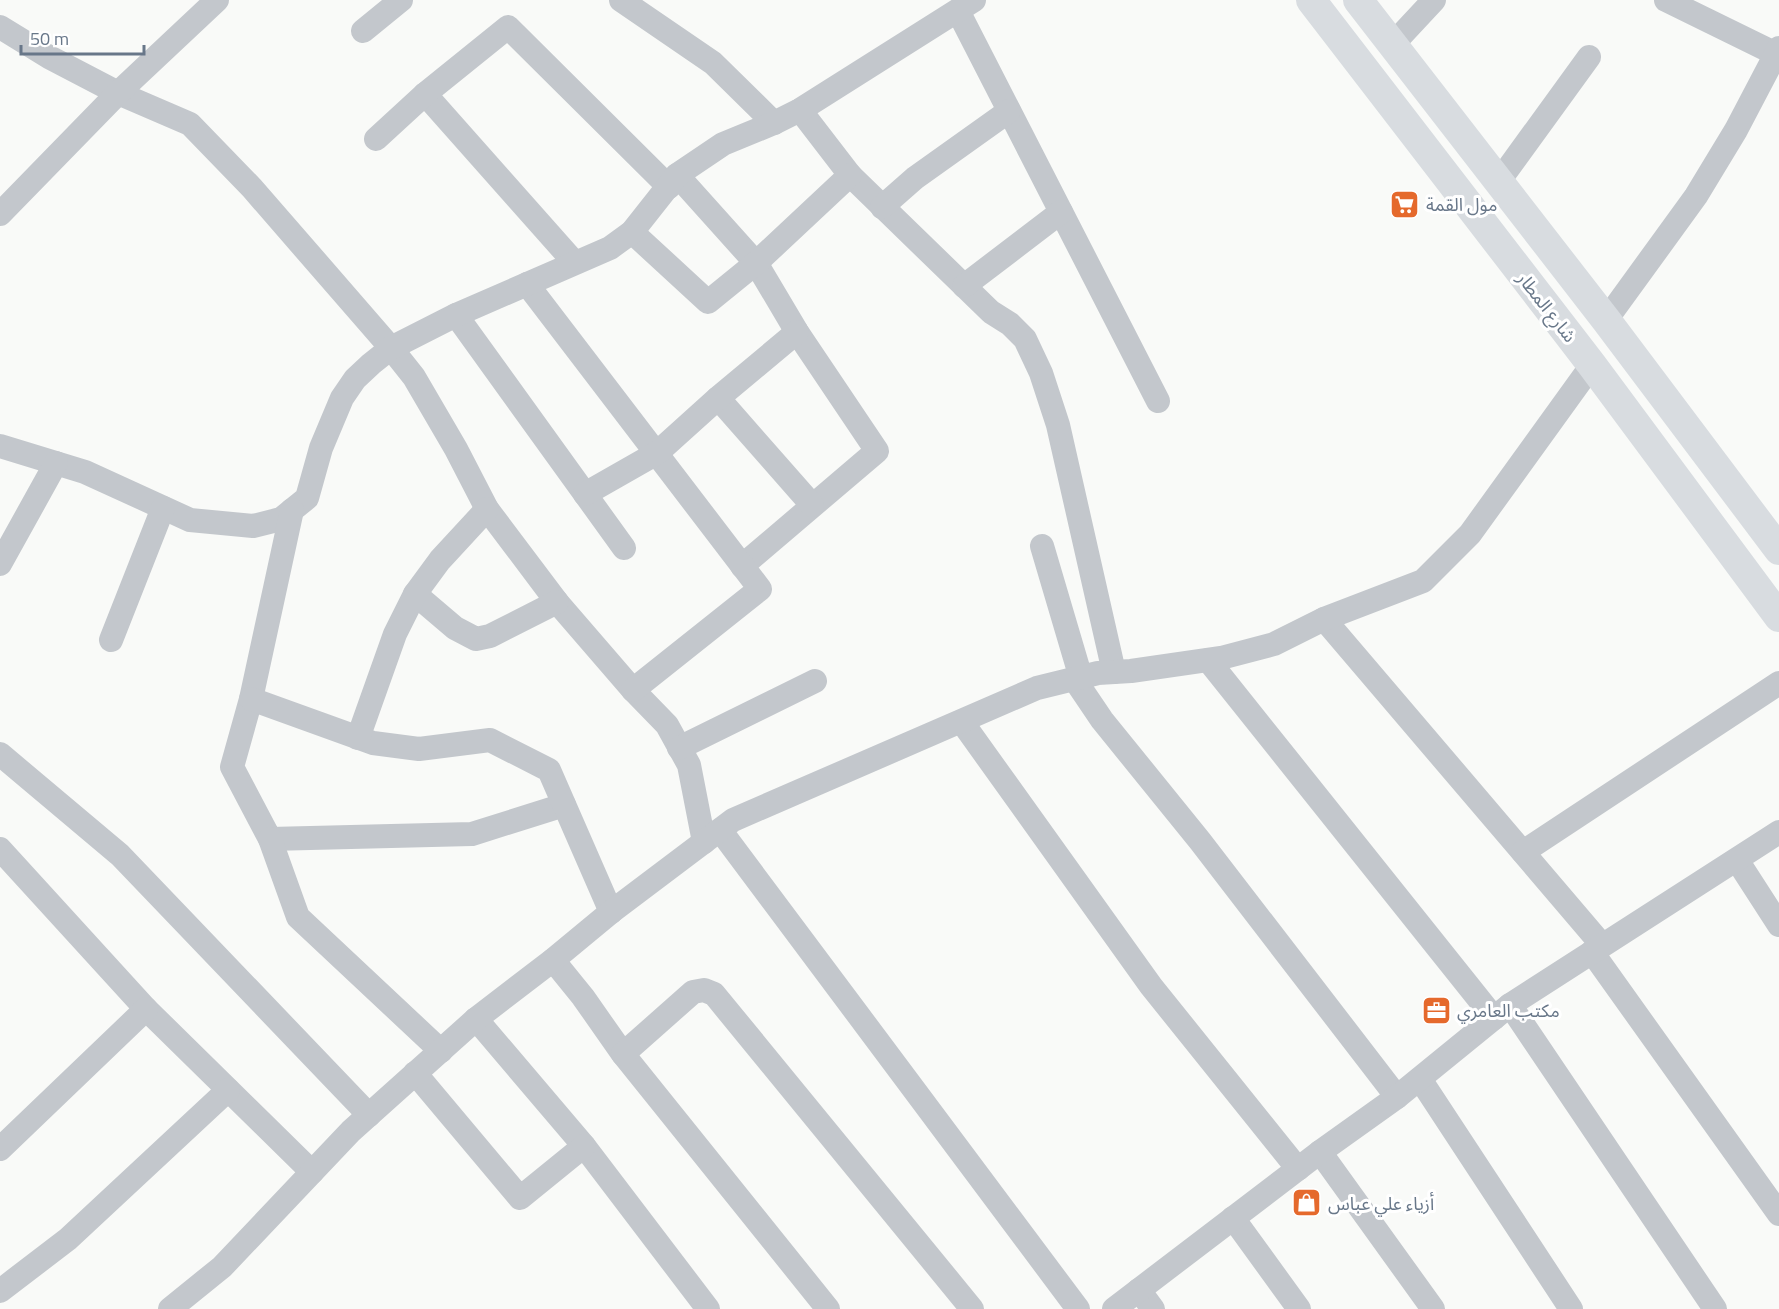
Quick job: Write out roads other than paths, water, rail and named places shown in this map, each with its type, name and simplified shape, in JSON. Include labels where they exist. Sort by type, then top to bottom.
[{"type":"main road","name":"شارع المطار","points":[[1311,0],[1592,365],[1779,617]]},
{"type":"main road","points":[[1358,0],[1606,320],[1779,550]]},
{"type":"street","points":[[0,214],[118,93],[217,0]]},
{"type":"street","points":[[363,31],[401,0]]},
{"type":"street","points":[[621,0],[713,63],[774,123]]},
{"type":"street","points":[[1393,44],[1434,0]]},
{"type":"street","points":[[1606,320],[1696,196],[1736,130],[1778,51],[1666,0]]},
{"type":"street","points":[[0,446],[85,472],[190,520],[253,526],[281,519],[306,498],[321,448],[342,398],[355,379],[391,348],[456,315],[610,248],[632,232],[673,181],[723,144],[800,110],[966,5],[1009,111],[1158,401]]},
{"type":"street","points":[[0,27],[58,62],[118,93],[190,124],[252,188],[391,348],[419,385],[487,509],[557,602],[633,690],[667,725],[688,765],[712,836],[1078,1309]]},
{"type":"street","points":[[376,139],[425,94],[508,27],[673,181],[756,263],[796,332],[877,451],[742,566]]},
{"type":"street","points":[[1499,181],[1589,57]]},
{"type":"street","points":[[425,94],[574,262]]},
{"type":"street","points":[[800,110],[850,175],[991,312],[1010,324],[1025,339],[1041,373],[1058,425],[1114,672]]},
{"type":"street","points":[[882,207],[915,178],[1009,111]]},
{"type":"street","points":[[632,232],[708,302],[756,263],[850,175]]},
{"type":"street","points":[[964,286],[1061,212]]},
{"type":"street","points":[[527,284],[760,589],[633,690]]},
{"type":"street","points":[[456,315],[624,548]]},
{"type":"street","points":[[585,494],[657,453],[796,332]]},
{"type":"street","points":[[170,1309],[222,1267],[351,1131],[476,1019],[611,912],[733,820],[1037,688],[1098,673],[1221,658],[1274,644],[1324,619],[1423,581],[1470,534],[1592,365]]},
{"type":"street","points":[[718,398],[812,505]]},
{"type":"street","points":[[3,546],[56,463]]},
{"type":"street","points":[[111,640],[163,508]]},
{"type":"street","points":[[358,738],[395,634],[415,594],[440,560],[487,509]]},
{"type":"street","points":[[292,510],[251,699],[232,766],[270,839],[298,917],[441,1051]]},
{"type":"street","points":[[1042,546],[1078,679],[1108,729],[1200,841],[1397,1097]]},
{"type":"street","points":[[415,594],[455,628],[476,639],[490,636],[557,602]]},
{"type":"street","points":[[1324,619],[1523,852],[1597,948],[1779,1215]]},
{"type":"street","points":[[1208,660],[1502,1012],[1715,1309]]},
{"type":"street","points":[[679,748],[814,681]]},
{"type":"street","points":[[1523,852],[1779,683]]},
{"type":"street","points":[[251,699],[373,743],[419,749],[490,740],[549,770],[611,912]]},
{"type":"street","points":[[962,722],[1151,986],[1298,1168]]},
{"type":"street","points":[[0,753],[120,855],[369,1115]]},
{"type":"street","points":[[270,839],[472,834],[564,805]]},
{"type":"street","points":[[1114,1309],[1146,1300],[1233,1218],[1397,1097],[1502,1012],[1597,948],[1779,832]]},
{"type":"street","points":[[0,849],[146,1009],[312,1172]]},
{"type":"street","points":[[1737,860],[1779,926]]},
{"type":"street","points":[[553,960],[583,997],[623,1054],[828,1309]]},
{"type":"street","points":[[623,1054],[693,992],[704,990],[714,994],[972,1309]]},
{"type":"street","points":[[0,1149],[146,1009]]},
{"type":"street","points":[[476,1019],[584,1146],[708,1309]]},
{"type":"street","points":[[416,1073],[520,1198],[584,1146]]},
{"type":"street","points":[[1420,1079],[1572,1309]]},
{"type":"street","points":[[0,1291],[68,1239],[228,1090]]},
{"type":"street","points":[[1320,1152],[1433,1309]]},
{"type":"street","points":[[1233,1218],[1299,1309]]},
{"type":"place","name":"مول القمة","points":[[1405,204]]},
{"type":"place","name":"مكتب العامري","points":[[1436,1010]]},
{"type":"place","name":"أزياء علي عباس","points":[[1307,1203]]}]
